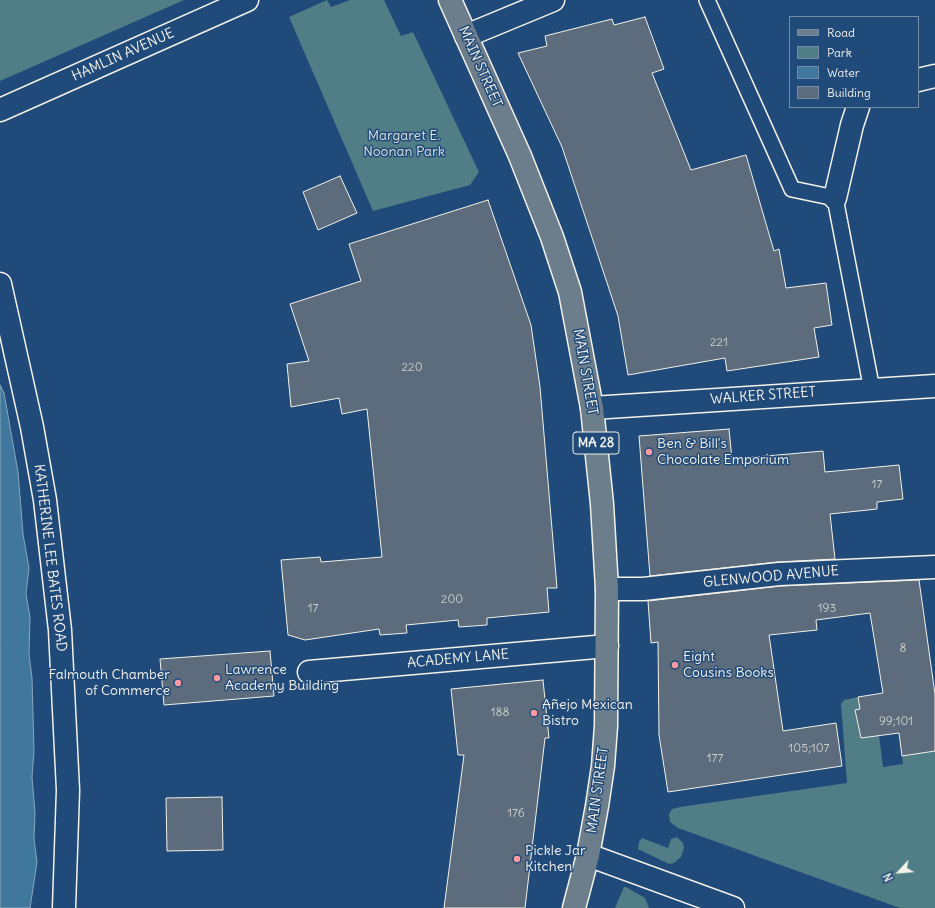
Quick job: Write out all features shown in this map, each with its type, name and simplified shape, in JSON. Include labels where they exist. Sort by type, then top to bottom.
[{"type":"main road","name":"MAIN STREET","points":[[450,0],[520,156],[552,237],[570,292],[585,362],[592,408],[602,504],[607,589],[606,726],[603,766],[588,855],[574,908]]},
{"type":"street","name":"HAMLIN AVENUE","points":[[0,110],[247,0]]},
{"type":"street","points":[[466,36],[553,0]]},
{"type":"street","points":[[919,80],[935,76]]},
{"type":"street","points":[[835,198],[852,125],[858,108]]},
{"type":"street","name":"KATHERINE LEE BATES ROAD","points":[[0,284],[32,427],[45,500],[60,630],[68,790],[67,857],[64,908]]},
{"type":"street","name":"WALKER STREET","points":[[592,408],[935,386]]},
{"type":"street","name":"GLENWOOD AVENUE","points":[[607,589],[643,589],[779,574],[935,567]]},
{"type":"street","name":"ACADEMY LANE","points":[[309,672],[607,646]]},
{"type":"street","points":[[588,855],[733,908]]},
{"type":"lane","points":[[707,0],[792,189],[835,198],[872,390]]},
{"type":"green space","points":[[0,0],[184,0],[0,81]]},
{"type":"green space","name":"Margaret E. Noonan Park","points":[[327,0],[331,7],[350,0],[384,0],[401,36],[413,32],[479,172],[470,185],[373,211],[289,17]]},
{"type":"green space","points":[[858,697],[860,709],[855,711],[861,737],[879,735],[883,767],[903,764],[902,756],[935,751],[935,908],[900,908],[678,828],[670,822],[669,814],[672,809],[680,807],[847,783],[841,704],[844,700]]},
{"type":"green space","points":[[677,837],[683,843],[684,848],[681,857],[674,863],[669,864],[638,849],[639,842],[642,838],[668,848],[671,839]]},
{"type":"green space","points":[[624,887],[645,898],[649,908],[615,908]]},
{"type":"water","points":[[0,385],[4,393],[18,472],[23,534],[29,568],[26,594],[30,617],[29,654],[32,678],[34,751],[32,777],[35,813],[34,839],[37,862],[30,908],[0,908]]},
{"type":"building","points":[[645,17],[664,69],[652,73],[691,170],[746,155],[774,251],[779,249],[786,288],[826,283],[832,325],[814,328],[819,357],[727,371],[725,358],[628,375],[618,316],[562,147],[518,53],[547,46],[545,36],[612,19],[614,25]]},
{"type":"building","points":[[340,176],[357,213],[318,230],[303,192]]},
{"type":"building","points":[[488,200],[531,325],[540,387],[557,588],[547,588],[549,612],[487,618],[487,625],[459,627],[458,620],[406,625],[407,633],[380,635],[379,629],[305,640],[288,635],[281,560],[320,557],[321,562],[382,557],[367,409],[342,414],[339,398],[291,407],[287,364],[309,361],[290,304],[361,281],[349,244]]},
{"type":"building","points":[[729,429],[732,459],[823,451],[825,472],[899,465],[903,499],[877,502],[877,509],[830,514],[835,559],[778,562],[650,576],[639,436]]},
{"type":"building","points":[[919,580],[935,694],[935,751],[902,756],[899,733],[861,738],[855,710],[860,709],[858,697],[883,693],[870,613],[816,620],[817,630],[769,635],[783,731],[836,723],[842,766],[668,792],[659,735],[658,642],[651,643],[648,601],[780,586]]},
{"type":"building","name":"Lawrence Academy Building","points":[[270,651],[274,696],[164,705],[160,659]]},
{"type":"building","points":[[543,680],[549,738],[545,738],[525,908],[444,908],[464,755],[458,755],[451,689]]},
{"type":"building","points":[[222,797],[223,850],[167,851],[166,798]]},
{"type":"place","name":"Ben & Bill's Chocolate Emporium","points":[[649,452]]},
{"type":"place","name":"Eight Cousins Books","points":[[675,665]]},
{"type":"place","name":"Lawrence Academy Building","points":[[217,678]]},
{"type":"place","name":"Falmouth Chamber of Commerce","points":[[178,683]]},
{"type":"place","name":"Añejo Mexican Bistro","points":[[534,713]]},
{"type":"place","name":"Pickle Jar Kitchen","points":[[517,859]]}]
